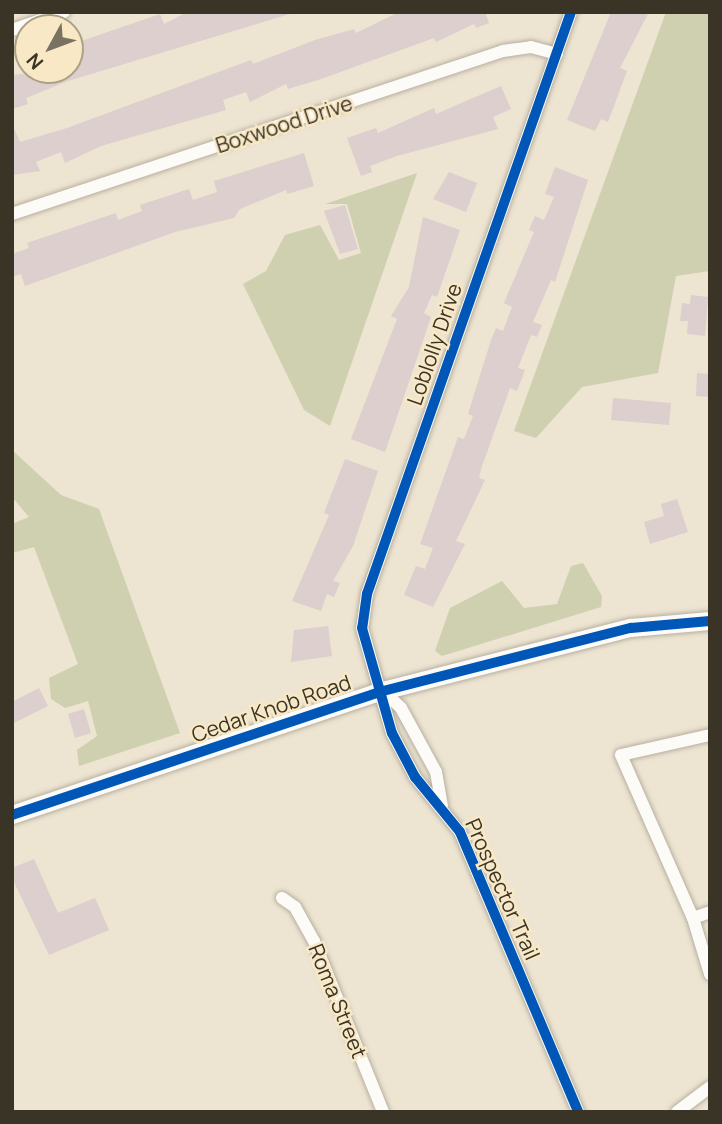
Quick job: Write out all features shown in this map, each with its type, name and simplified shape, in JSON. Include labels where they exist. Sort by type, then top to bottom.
[{"type":"street","points":[[12,30],[64,12]]},
{"type":"street","name":"Loblolly Drive","points":[[383,691],[362,628],[367,594],[571,12]]},
{"type":"street","name":"Boxwood Drive","points":[[12,214],[503,51],[531,47],[557,54]]},
{"type":"street","name":"Cedar Knob Road","points":[[12,815],[383,691],[631,628],[710,621]]},
{"type":"street","name":"Prospector Trail","points":[[383,691],[401,708],[436,772],[442,805]]},
{"type":"street","name":"Prospector Trail","points":[[383,691],[399,749],[424,789],[442,805],[460,832],[578,1112]]},
{"type":"street","points":[[710,735],[621,755],[693,918],[710,974]]},
{"type":"street","name":"Roma Street","points":[[282,898],[295,907],[314,940],[383,1112]]},
{"type":"street","points":[[693,918],[710,912]]},
{"type":"street","points":[[677,1112],[710,1087]]},
{"type":"green space","points":[[666,12],[710,12],[710,271],[676,276],[658,373],[582,387],[536,438],[514,431]]},
{"type":"green space","points":[[417,173],[330,426],[304,410],[243,284],[266,271],[285,235],[320,225],[339,260],[361,253],[347,204],[325,204]]},
{"type":"green space","points":[[12,450],[61,495],[99,509],[180,733],[79,766],[77,750],[97,736],[88,701],[65,708],[51,699],[49,678],[78,664],[34,547],[12,553],[12,524],[29,517],[12,497]]},
{"type":"green space","points":[[583,563],[602,596],[601,607],[442,656],[435,651],[450,608],[502,581],[524,608],[557,604],[571,566]]},
{"type":"building","points":[[187,12],[293,13],[84,76],[84,40],[160,14],[164,24]]},
{"type":"building","points":[[399,12],[485,12],[489,23],[476,28],[474,24],[436,42],[434,38],[288,89],[286,84],[250,102],[246,92],[223,100],[226,110],[101,146],[65,163],[61,152],[36,162],[40,171],[12,175],[12,124],[20,142],[67,128],[251,60],[253,64],[315,40],[354,29],[356,33]]},
{"type":"building","points":[[611,12],[649,12],[620,68],[627,71],[608,122],[601,119],[595,131],[567,120]]},
{"type":"building","points":[[12,75],[14,84],[61,84],[26,98],[28,104],[12,109]]},
{"type":"building","points":[[501,86],[511,109],[493,117],[498,129],[397,156],[370,166],[372,172],[361,176],[347,138],[376,128],[378,133],[434,108],[436,114]]},
{"type":"building","points":[[304,153],[314,186],[287,194],[286,190],[240,209],[234,218],[175,232],[25,286],[21,274],[12,277],[12,254],[29,248],[27,243],[116,213],[118,220],[142,211],[140,205],[189,189],[193,200],[217,192],[214,181]]},
{"type":"building","points":[[555,167],[588,180],[555,282],[551,280],[533,322],[542,325],[537,337],[531,335],[518,368],[525,370],[517,391],[510,388],[481,469],[479,478],[485,480],[456,541],[465,544],[433,607],[404,595],[416,566],[425,569],[433,548],[420,544],[458,437],[464,439],[473,416],[468,414],[491,340],[496,328],[503,331],[512,307],[504,303],[534,232],[529,230],[535,216],[544,220],[554,197],[545,194]]},
{"type":"building","points":[[449,172],[477,183],[466,212],[433,199]]},
{"type":"building","points":[[345,205],[358,249],[340,254],[324,211]]},
{"type":"building","points":[[423,217],[460,230],[437,297],[432,295],[424,313],[431,317],[385,452],[351,439],[397,319],[391,316],[409,287]]},
{"type":"building","points":[[691,295],[708,297],[705,336],[687,334],[688,321],[680,321],[682,303],[690,304]]},
{"type":"building","points":[[697,373],[710,374],[710,397],[696,396]]},
{"type":"building","points":[[613,398],[671,403],[669,425],[611,420]]},
{"type":"building","points":[[345,459],[378,471],[353,546],[333,581],[340,583],[334,597],[327,594],[321,611],[292,601],[329,515],[324,513]]},
{"type":"building","points":[[677,499],[688,532],[650,544],[644,522],[664,516],[661,504]]},
{"type":"building","points":[[328,626],[332,656],[291,662],[294,630]]},
{"type":"building","points":[[39,688],[48,706],[12,724],[12,702]]},
{"type":"building","points":[[84,709],[91,733],[75,738],[68,714]]},
{"type":"building","points":[[34,859],[58,913],[95,898],[109,930],[49,955],[12,878],[12,868]]},
{"type":"cycle path","points":[[571,12],[367,594],[362,628],[392,733],[415,777],[460,832],[578,1112]]},
{"type":"cycle path","points":[[12,815],[383,691],[631,628],[710,621]]}]
